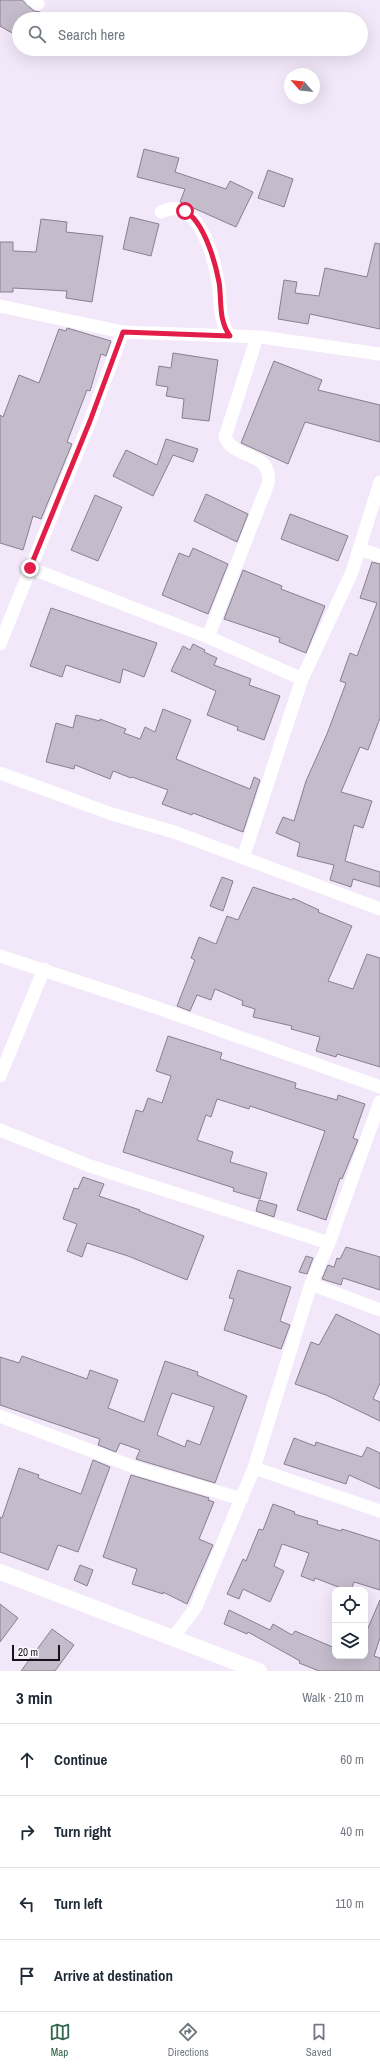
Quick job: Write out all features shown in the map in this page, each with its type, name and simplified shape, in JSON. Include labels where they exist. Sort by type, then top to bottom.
[{"type":"street","points":[[161,212],[167,209],[185,211],[194,217],[202,230],[218,282],[222,318],[225,330],[230,336]]},
{"type":"street","points":[[0,306],[123,332],[257,337],[380,354]]},
{"type":"street","points":[[0,644],[90,421],[123,332]]},
{"type":"street","points":[[208,638],[268,484],[270,473],[265,463],[233,448],[228,444],[225,437],[257,337]]},
{"type":"street","points":[[243,858],[302,679],[352,572],[380,482]]},
{"type":"street","points":[[360,549],[380,556]]},
{"type":"street","points":[[30,568],[208,638],[302,679]]},
{"type":"street","points":[[0,773],[112,814],[174,832],[380,909]]},
{"type":"street","points":[[0,956],[380,1087]]},
{"type":"street","points":[[0,1076],[44,970]]},
{"type":"street","points":[[173,1638],[196,1608],[254,1468],[311,1284],[329,1243],[380,1102]]},
{"type":"street","points":[[0,1130],[90,1166],[329,1243]]},
{"type":"street","points":[[311,1284],[380,1310]]},
{"type":"street","points":[[0,1416],[139,1469],[242,1499]]},
{"type":"street","points":[[254,1468],[380,1511]]},
{"type":"street","points":[[0,1572],[259,1671]]},
{"type":"building","points":[[0,0],[22,0],[34,11],[40,12],[12,12],[12,33],[0,26]]},
{"type":"building","points":[[144,149],[179,158],[175,172],[226,189],[230,181],[253,192],[236,227],[180,202],[185,189],[137,177]]},
{"type":"building","points":[[268,170],[293,179],[284,207],[258,198]]},
{"type":"building","points":[[130,217],[159,224],[151,256],[123,249]]},
{"type":"building","points":[[41,219],[67,222],[66,232],[103,236],[92,302],[66,298],[67,291],[13,288],[13,292],[0,292],[0,242],[13,242],[13,251],[36,252]]},
{"type":"building","points":[[375,243],[380,244],[380,329],[310,314],[308,324],[278,319],[284,280],[297,282],[295,293],[319,296],[325,268],[367,277]]},
{"type":"building","points":[[67,328],[111,341],[106,356],[101,354],[90,391],[87,390],[67,442],[72,444],[41,519],[33,516],[23,550],[0,543],[0,415],[3,417],[19,375],[39,383],[59,329],[66,331]]},
{"type":"building","points":[[173,353],[218,360],[209,421],[182,418],[184,399],[166,396],[168,387],[156,385],[159,366],[171,368]]},
{"type":"building","points":[[274,361],[322,380],[318,390],[380,405],[380,442],[305,422],[288,464],[241,443]]},
{"type":"building","points":[[166,439],[198,449],[193,462],[173,455],[153,496],[113,476],[126,450],[157,465]]},
{"type":"building","points":[[206,494],[248,514],[237,542],[194,521]]},
{"type":"building","points":[[95,495],[122,507],[98,561],[71,550]]},
{"type":"building","points":[[290,514],[348,536],[338,561],[281,539]]},
{"type":"building","points":[[193,548],[228,564],[208,614],[162,595],[179,553],[189,557]]},
{"type":"building","points":[[372,562],[380,564],[380,718],[368,750],[360,747],[341,792],[372,801],[363,828],[354,825],[345,861],[380,872],[380,887],[353,879],[351,887],[330,880],[334,865],[297,856],[300,843],[276,833],[283,817],[294,821],[306,781],[327,734],[346,683],[340,681],[350,653],[357,656],[377,603],[360,598]]},
{"type":"building","points":[[243,570],[282,586],[281,589],[325,606],[306,653],[279,642],[280,638],[224,619]]},
{"type":"building","points":[[51,608],[157,643],[144,677],[123,669],[120,683],[66,665],[62,677],[30,666]]},
{"type":"building","points":[[193,644],[205,650],[204,652],[217,658],[214,665],[251,679],[249,685],[280,696],[264,740],[237,730],[238,727],[207,715],[216,691],[171,671],[183,646],[190,650]]},
{"type":"building","points":[[163,709],[191,720],[176,759],[250,789],[254,777],[260,780],[243,832],[193,813],[192,815],[162,804],[168,790],[132,777],[131,778],[113,771],[110,779],[75,765],[74,769],[46,762],[56,723],[73,728],[76,715],[100,721],[100,719],[126,729],[124,733],[140,739],[145,727],[155,732]]},
{"type":"building","points":[[222,877],[233,881],[223,911],[210,906]]},
{"type":"building","points":[[253,887],[292,900],[293,898],[319,910],[318,912],[352,926],[328,981],[353,989],[367,954],[380,958],[380,1067],[337,1054],[336,1057],[316,1051],[320,1037],[291,1029],[292,1026],[253,1017],[255,1009],[242,1005],[243,1001],[215,989],[211,1000],[197,995],[190,1011],[177,1006],[195,960],[191,958],[199,937],[216,944],[227,916],[238,920]]},
{"type":"building","points":[[168,1036],[222,1053],[220,1059],[296,1083],[295,1088],[337,1100],[338,1095],[365,1104],[353,1138],[358,1140],[342,1179],[340,1178],[326,1220],[297,1210],[325,1131],[250,1106],[249,1109],[217,1099],[211,1117],[206,1115],[197,1140],[233,1152],[230,1162],[267,1173],[260,1199],[233,1191],[234,1188],[123,1152],[136,1110],[143,1112],[148,1098],[162,1103],[171,1076],[156,1071]]},
{"type":"building","points":[[83,1177],[104,1184],[99,1196],[140,1210],[139,1211],[204,1236],[187,1280],[128,1256],[87,1243],[82,1257],[67,1251],[77,1224],[63,1219],[74,1188],[78,1189]]},
{"type":"building","points":[[259,1200],[277,1205],[274,1217],[256,1211]]},
{"type":"building","points":[[346,1247],[380,1257],[380,1290],[343,1278],[341,1285],[322,1279],[328,1265],[334,1267],[337,1258],[340,1259]]},
{"type":"building","points":[[306,1256],[313,1258],[307,1274],[299,1272]]},
{"type":"building","points":[[238,1270],[291,1287],[280,1321],[290,1325],[281,1349],[224,1330],[234,1299],[229,1298]]},
{"type":"building","points":[[336,1314],[380,1335],[380,1383],[373,1399],[380,1402],[380,1421],[326,1395],[295,1384],[311,1342],[319,1345]]},
{"type":"building","points":[[22,1356],[87,1379],[90,1370],[118,1380],[108,1408],[144,1422],[165,1361],[198,1372],[197,1375],[247,1396],[215,1483],[136,1459],[140,1450],[120,1443],[116,1452],[98,1445],[100,1439],[0,1405],[0,1357],[19,1363]],"holes":[[[172,1393],[214,1407],[200,1445],[187,1440],[185,1447],[157,1435]]]},
{"type":"building","points":[[294,1438],[315,1446],[316,1442],[362,1457],[367,1447],[380,1453],[380,1489],[349,1475],[346,1484],[284,1464]]},
{"type":"building","points":[[93,1460],[110,1467],[78,1552],[58,1545],[48,1570],[0,1552],[0,1517],[2,1518],[19,1468],[39,1475],[38,1478],[81,1494]]},
{"type":"building","points":[[131,1475],[209,1498],[208,1500],[214,1502],[199,1539],[213,1545],[187,1604],[163,1592],[163,1594],[132,1584],[137,1569],[103,1557]]},
{"type":"building","points":[[273,1504],[295,1512],[294,1514],[318,1521],[317,1524],[341,1531],[342,1529],[380,1541],[380,1590],[354,1582],[352,1587],[338,1587],[315,1578],[314,1581],[301,1576],[309,1553],[282,1544],[274,1566],[284,1571],[270,1602],[243,1589],[239,1599],[227,1594],[243,1559],[246,1561],[259,1529],[263,1530]]},
{"type":"building","points":[[80,1565],[93,1570],[87,1586],[74,1580]]},
{"type":"building","points":[[380,1600],[380,1638],[374,1656],[380,1658],[380,1671],[319,1671],[299,1663],[300,1661],[248,1632],[247,1634],[224,1624],[229,1610],[270,1630],[273,1624],[292,1635],[295,1631],[332,1647],[332,1659],[368,1659],[368,1628]]},
{"type":"building","points":[[0,1604],[18,1618],[0,1642]]},
{"type":"building","points":[[52,1629],[74,1645],[55,1671],[21,1671]]},
{"type":"route","points":[[30,568],[90,421],[123,332],[230,336],[225,330],[222,318],[218,282],[202,230],[194,217],[185,211]]}]
